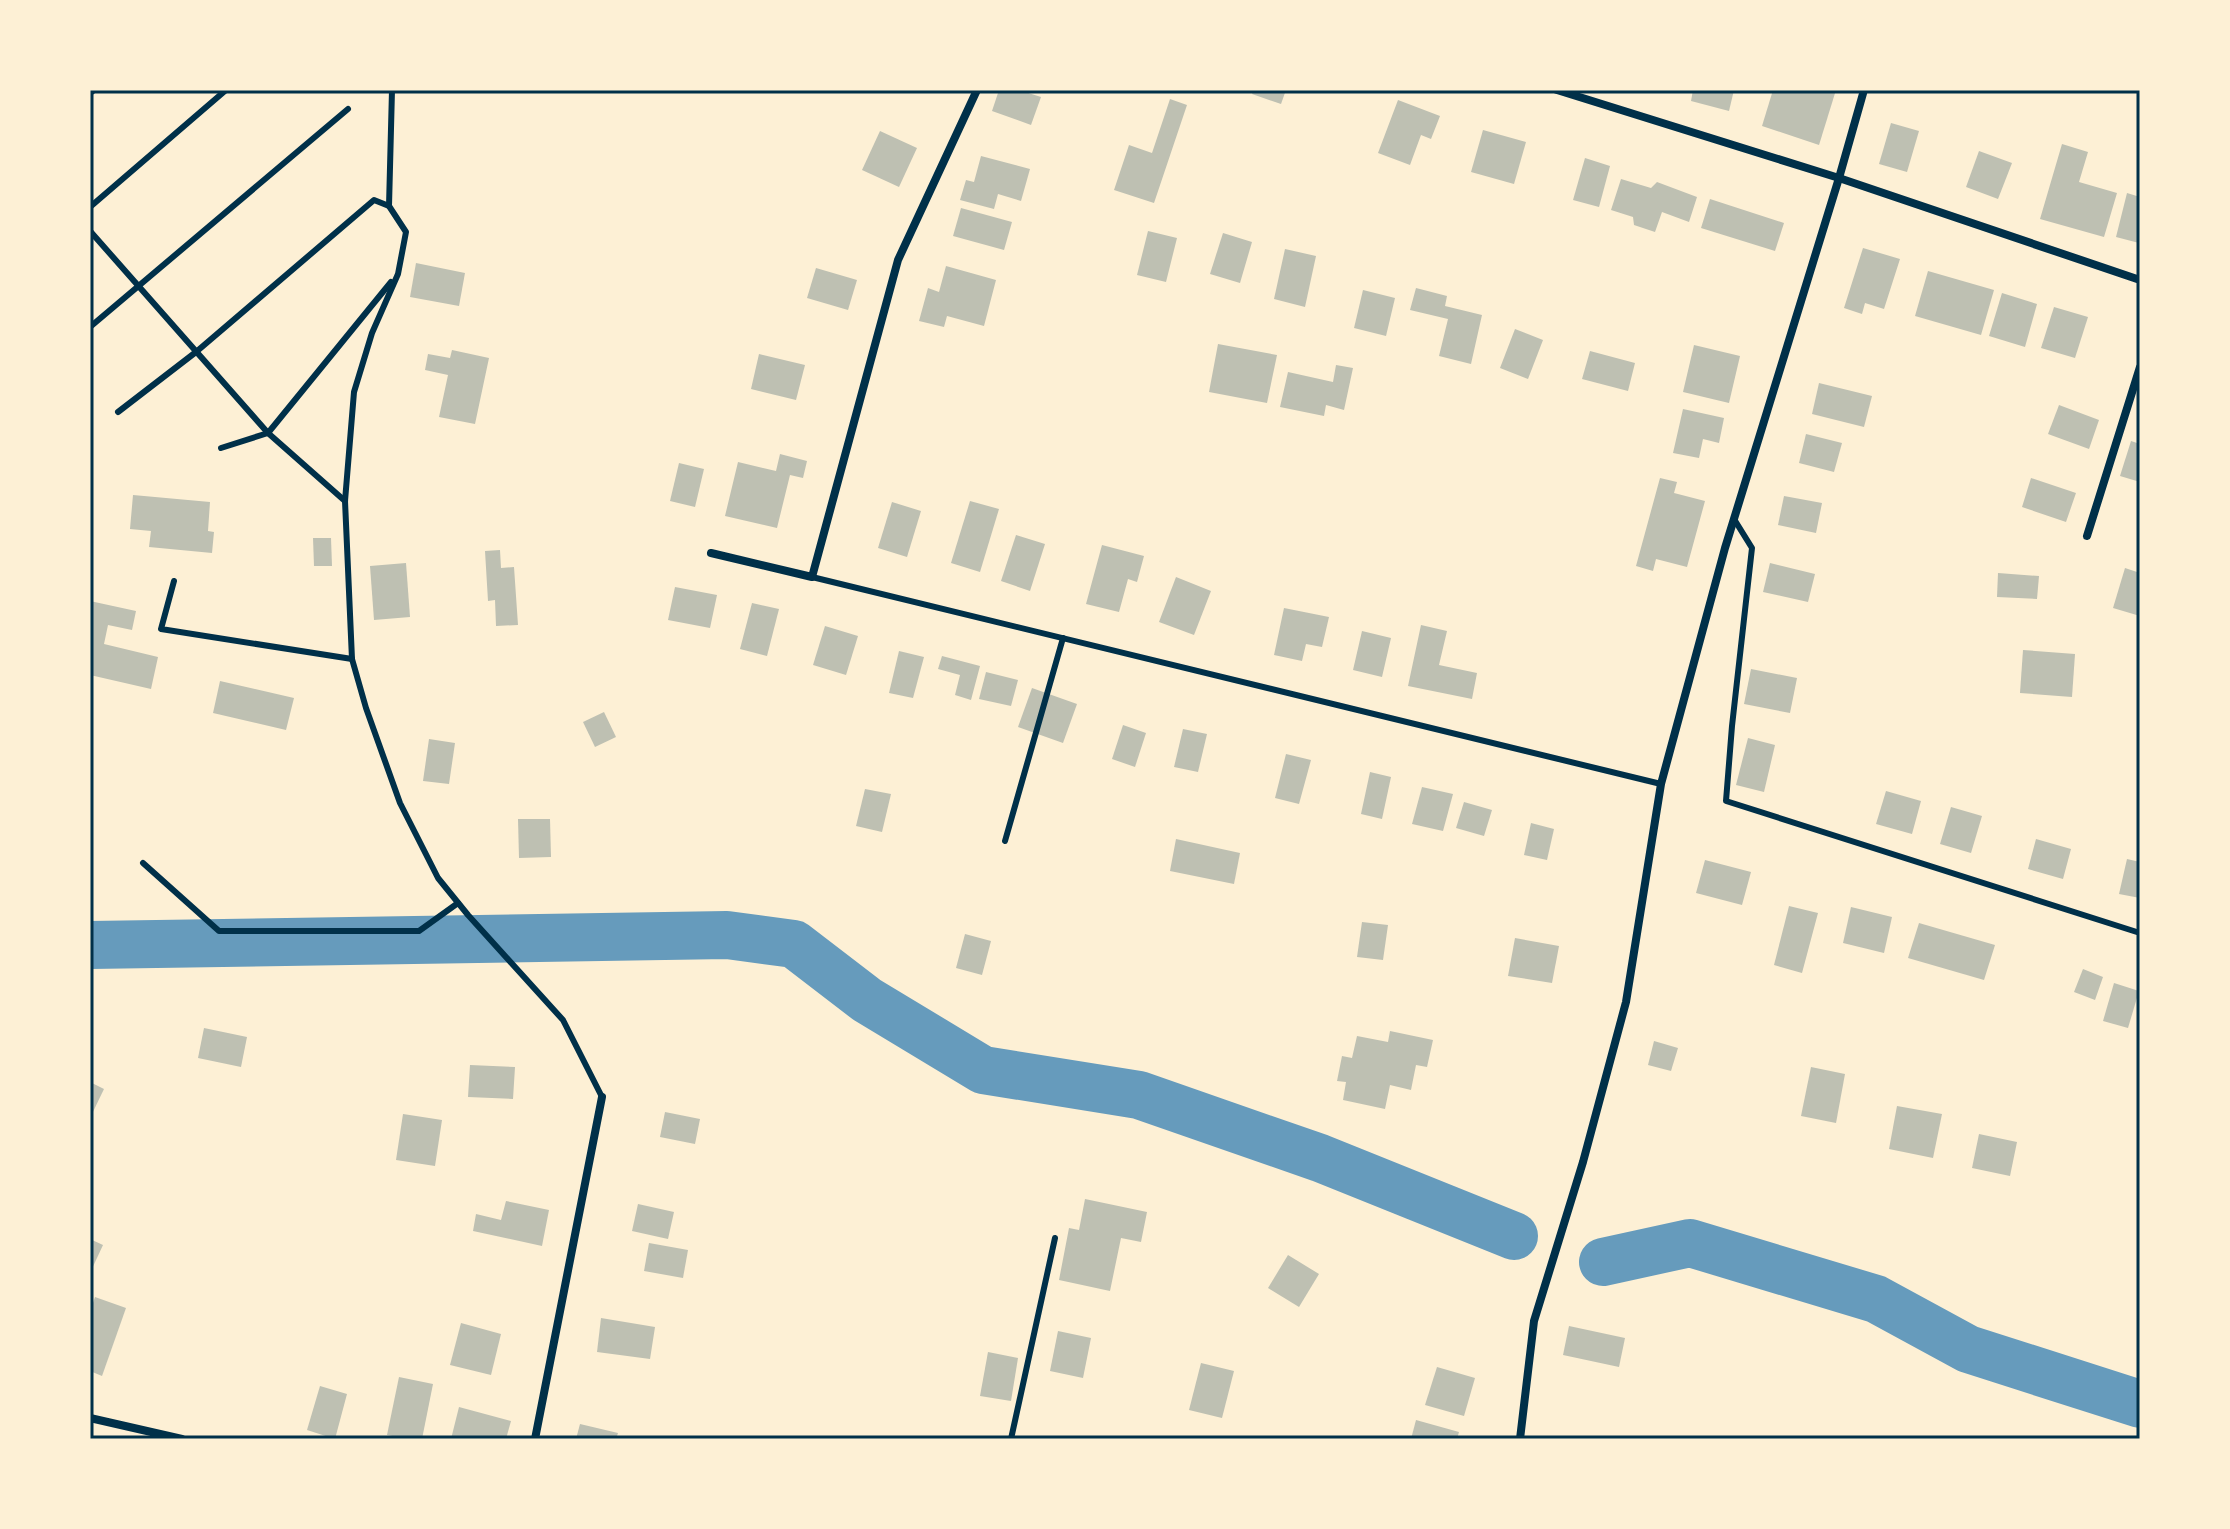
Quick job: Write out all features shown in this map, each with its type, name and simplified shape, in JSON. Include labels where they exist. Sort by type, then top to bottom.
[{"type":"street","points":[[711,553],[812,577],[898,260],[977,90]]},
{"type":"street","points":[[1557,90],[1839,178],[2140,280]]},
{"type":"street","points":[[1520,1439],[1534,1321],[1583,1162],[1626,1002],[1661,784],[1734,519],[1864,90]]},
{"type":"street","points":[[2087,536],[2140,367]]},
{"type":"street","points":[[535,1439],[602,1097]]},
{"type":"street","points":[[90,1418],[182,1439]]},
{"type":"lane","points":[[90,207],[226,90]]},
{"type":"lane","points":[[392,90],[389,206],[406,232],[398,274],[372,333],[354,392],[345,501],[352,659],[400,803],[438,878],[563,1020],[602,1097]]},
{"type":"lane","points":[[90,327],[348,109]]},
{"type":"lane","points":[[118,412],[196,352],[374,200],[389,206]]},
{"type":"lane","points":[[90,231],[268,433],[345,501]]},
{"type":"lane","points":[[221,448],[268,433],[398,274]]},
{"type":"lane","points":[[1734,519],[1752,548],[1726,801],[2140,933]]},
{"type":"lane","points":[[812,577],[1661,784]]},
{"type":"lane","points":[[174,581],[161,629],[352,659]]},
{"type":"lane","points":[[1005,841],[1063,638]]},
{"type":"lane","points":[[143,863],[219,931],[419,931],[458,903]]},
{"type":"lane","points":[[1011,1439],[1055,1238]]},
{"type":"building","points":[[999,90],[1019,90],[1041,97],[1031,125],[992,111]]},
{"type":"building","points":[[1254,90],[1286,90],[1281,104],[1252,94]]},
{"type":"building","points":[[1693,90],[1734,90],[1729,111],[1691,101]]},
{"type":"building","points":[[1773,90],[1836,90],[1819,145],[1762,126]]},
{"type":"building","points":[[1170,99],[1187,105],[1154,203],[1114,190],[1129,145],[1152,153]]},
{"type":"building","points":[[1398,100],[1440,116],[1431,139],[1421,135],[1410,165],[1378,153]]},
{"type":"building","points":[[1891,123],[1919,131],[1907,172],[1879,164]]},
{"type":"building","points":[[1483,130],[1526,142],[1514,184],[1471,172]]},
{"type":"building","points":[[880,131],[917,148],[899,187],[862,170]]},
{"type":"building","points":[[2062,144],[2088,152],[2079,182],[2117,193],[2104,237],[2040,219]]},
{"type":"building","points":[[1979,151],[2012,163],[1998,199],[1966,187]]},
{"type":"building","points":[[981,156],[1030,169],[1021,201],[998,194],[994,209],[960,200],[966,180],[974,182]]},
{"type":"building","points":[[1585,158],[1610,166],[1599,207],[1573,200]]},
{"type":"building","points":[[1621,179],[1651,188],[1657,182],[1697,197],[1689,222],[1662,212],[1655,232],[1634,225],[1633,217],[1611,210]]},
{"type":"building","points":[[2127,193],[2140,197],[2139,243],[2116,237]]},
{"type":"building","points":[[1710,199],[1784,223],[1775,251],[1701,228]]},
{"type":"building","points":[[961,208],[1012,222],[1004,250],[953,236]]},
{"type":"building","points":[[1148,231],[1177,238],[1166,282],[1137,275]]},
{"type":"building","points":[[1223,233],[1252,242],[1240,283],[1210,274]]},
{"type":"building","points":[[1863,248],[1900,259],[1884,309],[1865,303],[1862,314],[1844,308]]},
{"type":"building","points":[[1285,249],[1316,256],[1305,307],[1274,299]]},
{"type":"building","points":[[416,263],[465,273],[459,306],[410,297]]},
{"type":"building","points":[[946,266],[996,280],[984,326],[947,316],[944,327],[919,321],[928,288],[939,292]]},
{"type":"building","points":[[816,268],[857,280],[848,310],[807,298]]},
{"type":"building","points":[[1928,271],[1994,290],[1981,335],[1915,316]]},
{"type":"building","points":[[1416,288],[1447,296],[1445,306],[1482,315],[1471,364],[1439,356],[1448,319],[1410,310]]},
{"type":"building","points":[[1363,290],[1395,298],[1386,336],[1354,328]]},
{"type":"building","points":[[2002,293],[2037,304],[2025,347],[1989,336]]},
{"type":"building","points":[[2054,307],[2088,317],[2075,358],[2041,348]]},
{"type":"building","points":[[1515,329],[1543,340],[1528,379],[1500,368]]},
{"type":"building","points":[[1218,344],[1277,355],[1267,403],[1209,392]]},
{"type":"building","points":[[1694,345],[1740,356],[1729,403],[1683,392]]},
{"type":"building","points":[[452,350],[489,358],[475,424],[439,417],[448,375],[425,370],[428,354],[450,358]]},
{"type":"building","points":[[1590,351],[1635,363],[1628,391],[1582,379]]},
{"type":"building","points":[[759,354],[805,365],[796,400],[751,389]]},
{"type":"building","points":[[1336,365],[1353,368],[1344,410],[1326,405],[1324,416],[1280,407],[1288,372],[1333,382]]},
{"type":"building","points":[[1819,383],[1872,396],[1864,427],[1812,414]]},
{"type":"building","points":[[2059,405],[2099,420],[2089,449],[2048,434]]},
{"type":"building","points":[[1683,409],[1724,418],[1719,443],[1703,439],[1699,458],[1673,453]]},
{"type":"building","points":[[1806,434],[1842,443],[1834,472],[1799,463]]},
{"type":"building","points":[[2131,441],[2140,444],[2140,482],[2120,476]]},
{"type":"building","points":[[780,454],[807,461],[803,478],[790,475],[777,528],[725,516],[738,462],[776,471]]},
{"type":"building","points":[[679,463],[704,469],[695,507],[670,501]]},
{"type":"building","points":[[1660,478],[1677,482],[1674,493],[1705,501],[1687,567],[1656,559],[1653,571],[1636,566]]},
{"type":"building","points":[[2031,478],[2076,493],[2066,522],[2022,507]]},
{"type":"building","points":[[133,495],[210,502],[208,531],[214,532],[212,553],[149,547],[151,531],[130,529]]},
{"type":"building","points":[[1784,496],[1822,503],[1816,533],[1778,525]]},
{"type":"building","points":[[970,501],[999,509],[980,572],[951,563]]},
{"type":"building","points":[[892,502],[921,511],[907,557],[878,548]]},
{"type":"building","points":[[1016,535],[1045,544],[1030,591],[1001,581]]},
{"type":"building","points":[[313,538],[331,538],[332,566],[314,566]]},
{"type":"building","points":[[1102,545],[1144,556],[1137,582],[1128,579],[1119,612],[1086,604]]},
{"type":"building","points":[[500,550],[501,568],[514,567],[518,625],[496,626],[495,600],[488,601],[485,551]]},
{"type":"building","points":[[406,563],[410,617],[374,620],[370,566]]},
{"type":"building","points":[[1770,563],[1815,574],[1808,602],[1763,592]]},
{"type":"building","points":[[2125,568],[2140,573],[2140,616],[2113,608]]},
{"type":"building","points":[[1998,573],[2039,576],[2037,599],[1997,597]]},
{"type":"building","points":[[1176,577],[1211,591],[1194,635],[1159,622]]},
{"type":"building","points":[[675,587],[717,595],[710,628],[668,620]]},
{"type":"building","points":[[90,601],[136,611],[132,630],[108,625],[104,644],[158,657],[151,689],[90,675]]},
{"type":"building","points":[[752,603],[779,609],[767,656],[740,649]]},
{"type":"building","points":[[1284,608],[1329,617],[1322,647],[1306,644],[1302,661],[1274,655]]},
{"type":"building","points":[[1421,625],[1447,631],[1439,665],[1477,673],[1472,699],[1408,686]]},
{"type":"building","points":[[825,626],[858,636],[846,675],[813,665]]},
{"type":"building","points":[[1362,631],[1391,638],[1382,677],[1353,670]]},
{"type":"building","points":[[2023,650],[2075,654],[2072,697],[2020,693]]},
{"type":"building","points":[[899,651],[924,657],[913,698],[889,693]]},
{"type":"building","points":[[942,656],[980,666],[971,700],[955,695],[960,675],[938,669]]},
{"type":"building","points":[[1751,669],[1797,678],[1790,713],[1744,704]]},
{"type":"building","points":[[986,672],[1018,680],[1011,706],[979,699]]},
{"type":"building","points":[[220,681],[294,698],[286,730],[213,713]]},
{"type":"building","points":[[1032,688],[1077,704],[1063,743],[1018,727]]},
{"type":"building","points":[[604,712],[616,737],[595,747],[583,722]]},
{"type":"building","points":[[1123,725],[1146,733],[1135,767],[1112,759]]},
{"type":"building","points":[[1183,729],[1207,734],[1198,772],[1174,767]]},
{"type":"building","points":[[1748,738],[1775,745],[1764,792],[1736,785]]},
{"type":"building","points":[[429,739],[455,743],[449,784],[423,781]]},
{"type":"building","points":[[1286,754],[1311,760],[1299,804],[1275,798]]},
{"type":"building","points":[[1370,772],[1391,777],[1382,819],[1361,814]]},
{"type":"building","points":[[1422,787],[1453,794],[1443,831],[1412,824]]},
{"type":"building","points":[[865,789],[891,794],[882,832],[856,826]]},
{"type":"building","points":[[1886,791],[1921,801],[1912,834],[1876,824]]},
{"type":"building","points":[[1464,802],[1492,810],[1484,836],[1456,828]]},
{"type":"building","points":[[1951,807],[1982,816],[1971,853],[1940,844]]},
{"type":"building","points":[[518,819],[550,819],[551,857],[519,858]]},
{"type":"building","points":[[1531,823],[1554,829],[1547,860],[1524,855]]},
{"type":"building","points":[[1176,839],[1240,853],[1234,884],[1170,871]]},
{"type":"building","points":[[2036,839],[2071,849],[2063,879],[2028,869]]},
{"type":"building","points":[[2127,859],[2140,862],[2140,898],[2119,894]]},
{"type":"building","points":[[1705,860],[1751,872],[1742,905],[1696,893]]},
{"type":"building","points":[[1789,906],[1818,913],[1802,973],[1774,965]]},
{"type":"building","points":[[1851,907],[1892,917],[1884,953],[1843,943]]},
{"type":"building","points":[[1362,922],[1388,925],[1383,960],[1357,957]]},
{"type":"building","points":[[1919,923],[1995,945],[1984,980],[1908,958]]},
{"type":"building","points":[[965,934],[991,941],[982,975],[956,968]]},
{"type":"building","points":[[1515,938],[1559,946],[1552,983],[1508,976]]},
{"type":"building","points":[[2083,969],[2103,977],[2095,1000],[2074,992]]},
{"type":"building","points":[[2114,983],[2139,991],[2128,1028],[2103,1021]]},
{"type":"building","points":[[204,1028],[247,1037],[241,1067],[198,1058]]},
{"type":"building","points":[[1390,1031],[1433,1040],[1427,1067],[1416,1065],[1411,1090],[1390,1085],[1385,1109],[1343,1100],[1346,1082],[1337,1081],[1342,1056],[1352,1058],[1357,1036],[1388,1042]]},
{"type":"building","points":[[1654,1041],[1678,1048],[1671,1071],[1648,1065]]},
{"type":"building","points":[[470,1065],[515,1067],[513,1099],[468,1097]]},
{"type":"building","points":[[1811,1067],[1845,1074],[1836,1123],[1801,1116]]},
{"type":"building","points":[[90,1082],[104,1089],[90,1118]]},
{"type":"building","points":[[1897,1106],[1942,1114],[1933,1158],[1889,1149]]},
{"type":"building","points":[[665,1112],[700,1119],[695,1144],[660,1137]]},
{"type":"building","points":[[403,1114],[442,1120],[435,1166],[396,1160]]},
{"type":"building","points":[[1979,1134],[2017,1142],[2010,1176],[1972,1168]]},
{"type":"building","points":[[1085,1199],[1147,1212],[1141,1242],[1121,1238],[1110,1291],[1059,1280],[1069,1228],[1079,1230]]},
{"type":"building","points":[[506,1201],[549,1210],[542,1246],[473,1231],[476,1214],[501,1220]]},
{"type":"building","points":[[638,1204],[674,1212],[668,1239],[632,1231]]},
{"type":"building","points":[[90,1239],[103,1245],[90,1273]]},
{"type":"building","points":[[649,1243],[688,1250],[683,1278],[644,1271]]},
{"type":"building","points":[[1288,1255],[1319,1274],[1299,1307],[1268,1288]]},
{"type":"building","points":[[95,1297],[126,1308],[102,1376],[90,1371],[90,1312]]},
{"type":"building","points":[[601,1318],[655,1327],[650,1359],[597,1352]]},
{"type":"building","points":[[461,1323],[501,1334],[491,1375],[450,1365]]},
{"type":"building","points":[[1569,1326],[1625,1338],[1619,1367],[1563,1355]]},
{"type":"building","points":[[1058,1331],[1091,1338],[1083,1378],[1050,1371]]},
{"type":"building","points":[[988,1352],[1018,1358],[1011,1401],[980,1396]]},
{"type":"building","points":[[1201,1363],[1234,1371],[1222,1418],[1189,1410]]},
{"type":"building","points":[[1437,1367],[1475,1378],[1464,1416],[1425,1405]]},
{"type":"building","points":[[399,1377],[433,1384],[422,1439],[387,1435]]},
{"type":"building","points":[[320,1386],[347,1394],[335,1439],[307,1430]]},
{"type":"building","points":[[459,1407],[511,1421],[506,1439],[451,1439]]},
{"type":"building","points":[[1416,1420],[1459,1432],[1457,1439],[1411,1439]]},
{"type":"building","points":[[580,1424],[618,1433],[616,1439],[576,1439]]},
{"type":"waterway","points":[[90,945],[727,935],[794,944],[867,1000],[983,1070],[1139,1095],[1320,1158],[1514,1236]]},
{"type":"waterway","points":[[1603,1262],[1690,1243],[1876,1299],[1968,1349],[2140,1404]]}]
